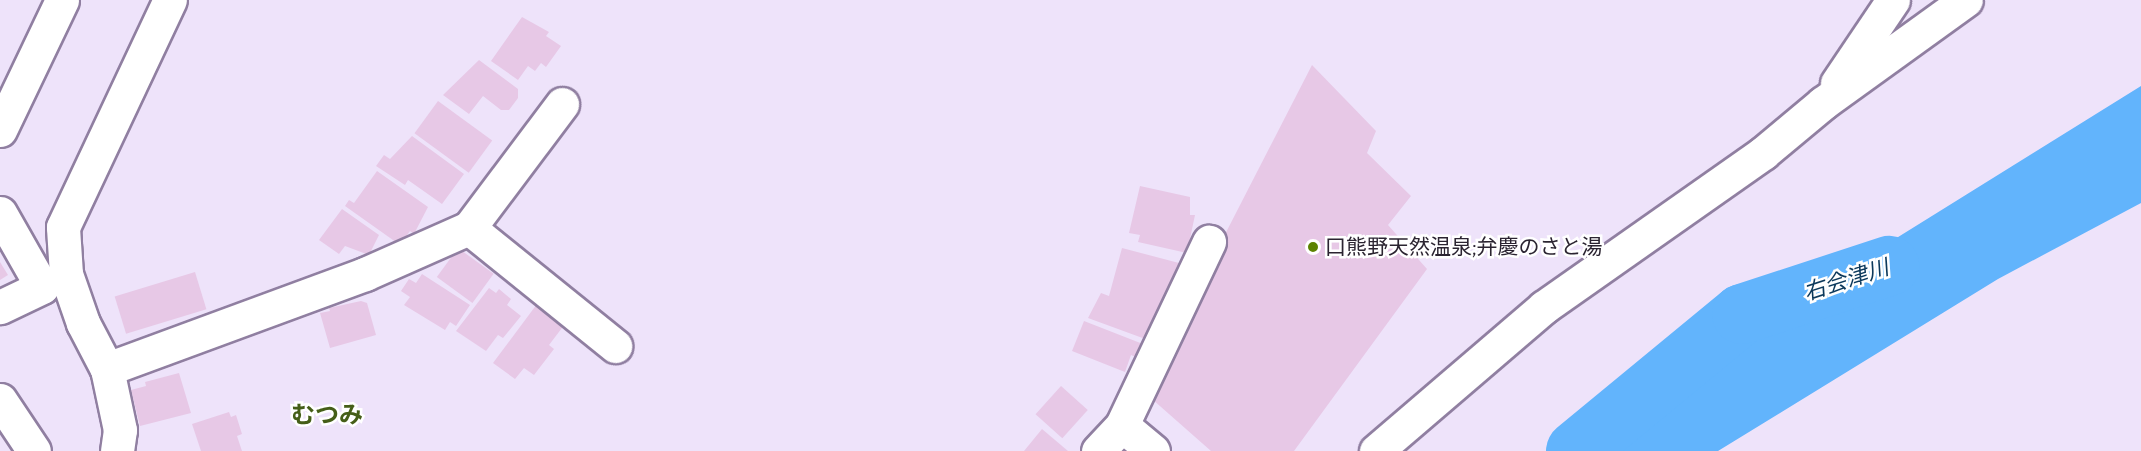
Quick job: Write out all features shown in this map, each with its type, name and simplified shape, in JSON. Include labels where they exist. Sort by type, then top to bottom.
[{"type":"street","points":[[0,130],[62,0]]},
{"type":"street","points":[[117,451],[120,430],[107,369],[83,323],[66,274],[63,227],[170,0]]},
{"type":"street","points":[[1822,103],[1893,0]]},
{"type":"street","points":[[1376,451],[1544,307],[1763,153],[1822,103],[1966,0]]},
{"type":"street","points":[[107,369],[365,274],[469,228],[562,104]]},
{"type":"street","points":[[0,213],[42,287],[0,307]]},
{"type":"street","points":[[469,228],[615,346]]},
{"type":"street","points":[[1098,451],[1122,425],[1209,242]]},
{"type":"street","points":[[0,400],[34,451]]},
{"type":"street","points":[[1122,425],[1153,451]]},
{"type":"water","points":[[2141,86],[2141,203],[1998,279],[1718,451],[1554,451]]},
{"type":"building","points":[[522,17],[549,32],[546,36],[561,46],[546,67],[541,63],[535,71],[528,66],[518,80],[491,61]]},
{"type":"building","points":[[479,60],[518,89],[518,98],[509,110],[501,110],[483,96],[469,114],[443,95]]},
{"type":"building","name":"口熊野天然温泉;弁慶のさと湯","points":[[1312,65],[1376,131],[1367,153],[1411,196],[1388,225],[1427,269],[1294,451],[1211,451],[1144,392]]},
{"type":"building","points":[[438,101],[492,140],[469,173],[414,133]]},
{"type":"building","points":[[412,136],[464,174],[442,204],[408,180],[405,185],[376,166],[384,155],[390,159]]},
{"type":"building","points":[[377,171],[428,207],[414,234],[410,231],[400,245],[345,206],[349,200],[354,203]]},
{"type":"building","points":[[1140,186],[1190,197],[1190,215],[1195,215],[1187,253],[1138,242],[1140,235],[1129,233]]},
{"type":"building","points":[[342,209],[379,235],[369,255],[345,246],[339,254],[319,240]]},
{"type":"building","points":[[458,248],[494,274],[472,303],[437,277]]},
{"type":"building","points":[[1122,248],[1179,263],[1148,340],[1088,318],[1101,293],[1109,296]]},
{"type":"building","points":[[0,262],[8,275],[0,280]]},
{"type":"building","points":[[195,272],[206,309],[126,334],[115,297]]},
{"type":"building","points":[[422,274],[470,305],[456,326],[450,322],[445,330],[404,305],[410,297],[401,291],[409,279],[416,283]]},
{"type":"building","points":[[489,288],[496,293],[499,289],[511,299],[507,305],[521,316],[503,338],[498,335],[486,351],[456,331]]},
{"type":"building","points":[[361,301],[367,303],[376,335],[330,348],[320,313],[330,311],[329,308]]},
{"type":"building","points":[[537,304],[565,324],[549,345],[554,349],[534,375],[524,368],[515,379],[493,363]]},
{"type":"building","points":[[1084,321],[1148,346],[1142,360],[1131,355],[1125,372],[1072,351]]},
{"type":"building","points":[[179,373],[191,413],[140,426],[131,390],[146,386],[145,382]]},
{"type":"building","points":[[1061,386],[1088,410],[1062,438],[1036,414]]},
{"type":"building","points":[[229,412],[231,417],[236,415],[242,434],[237,436],[242,451],[201,451],[192,424]]},
{"type":"building","points":[[1042,429],[1068,451],[1024,451]]},
{"type":"waterway","name":"右会津川","points":[[1576,451],[1742,314],[1889,266]]},
{"type":"place","name":"口熊野天然温泉;弁慶のさと湯","points":[[1313,247]]},
{"type":"district","name":"むつみ","points":[[327,416]]}]
